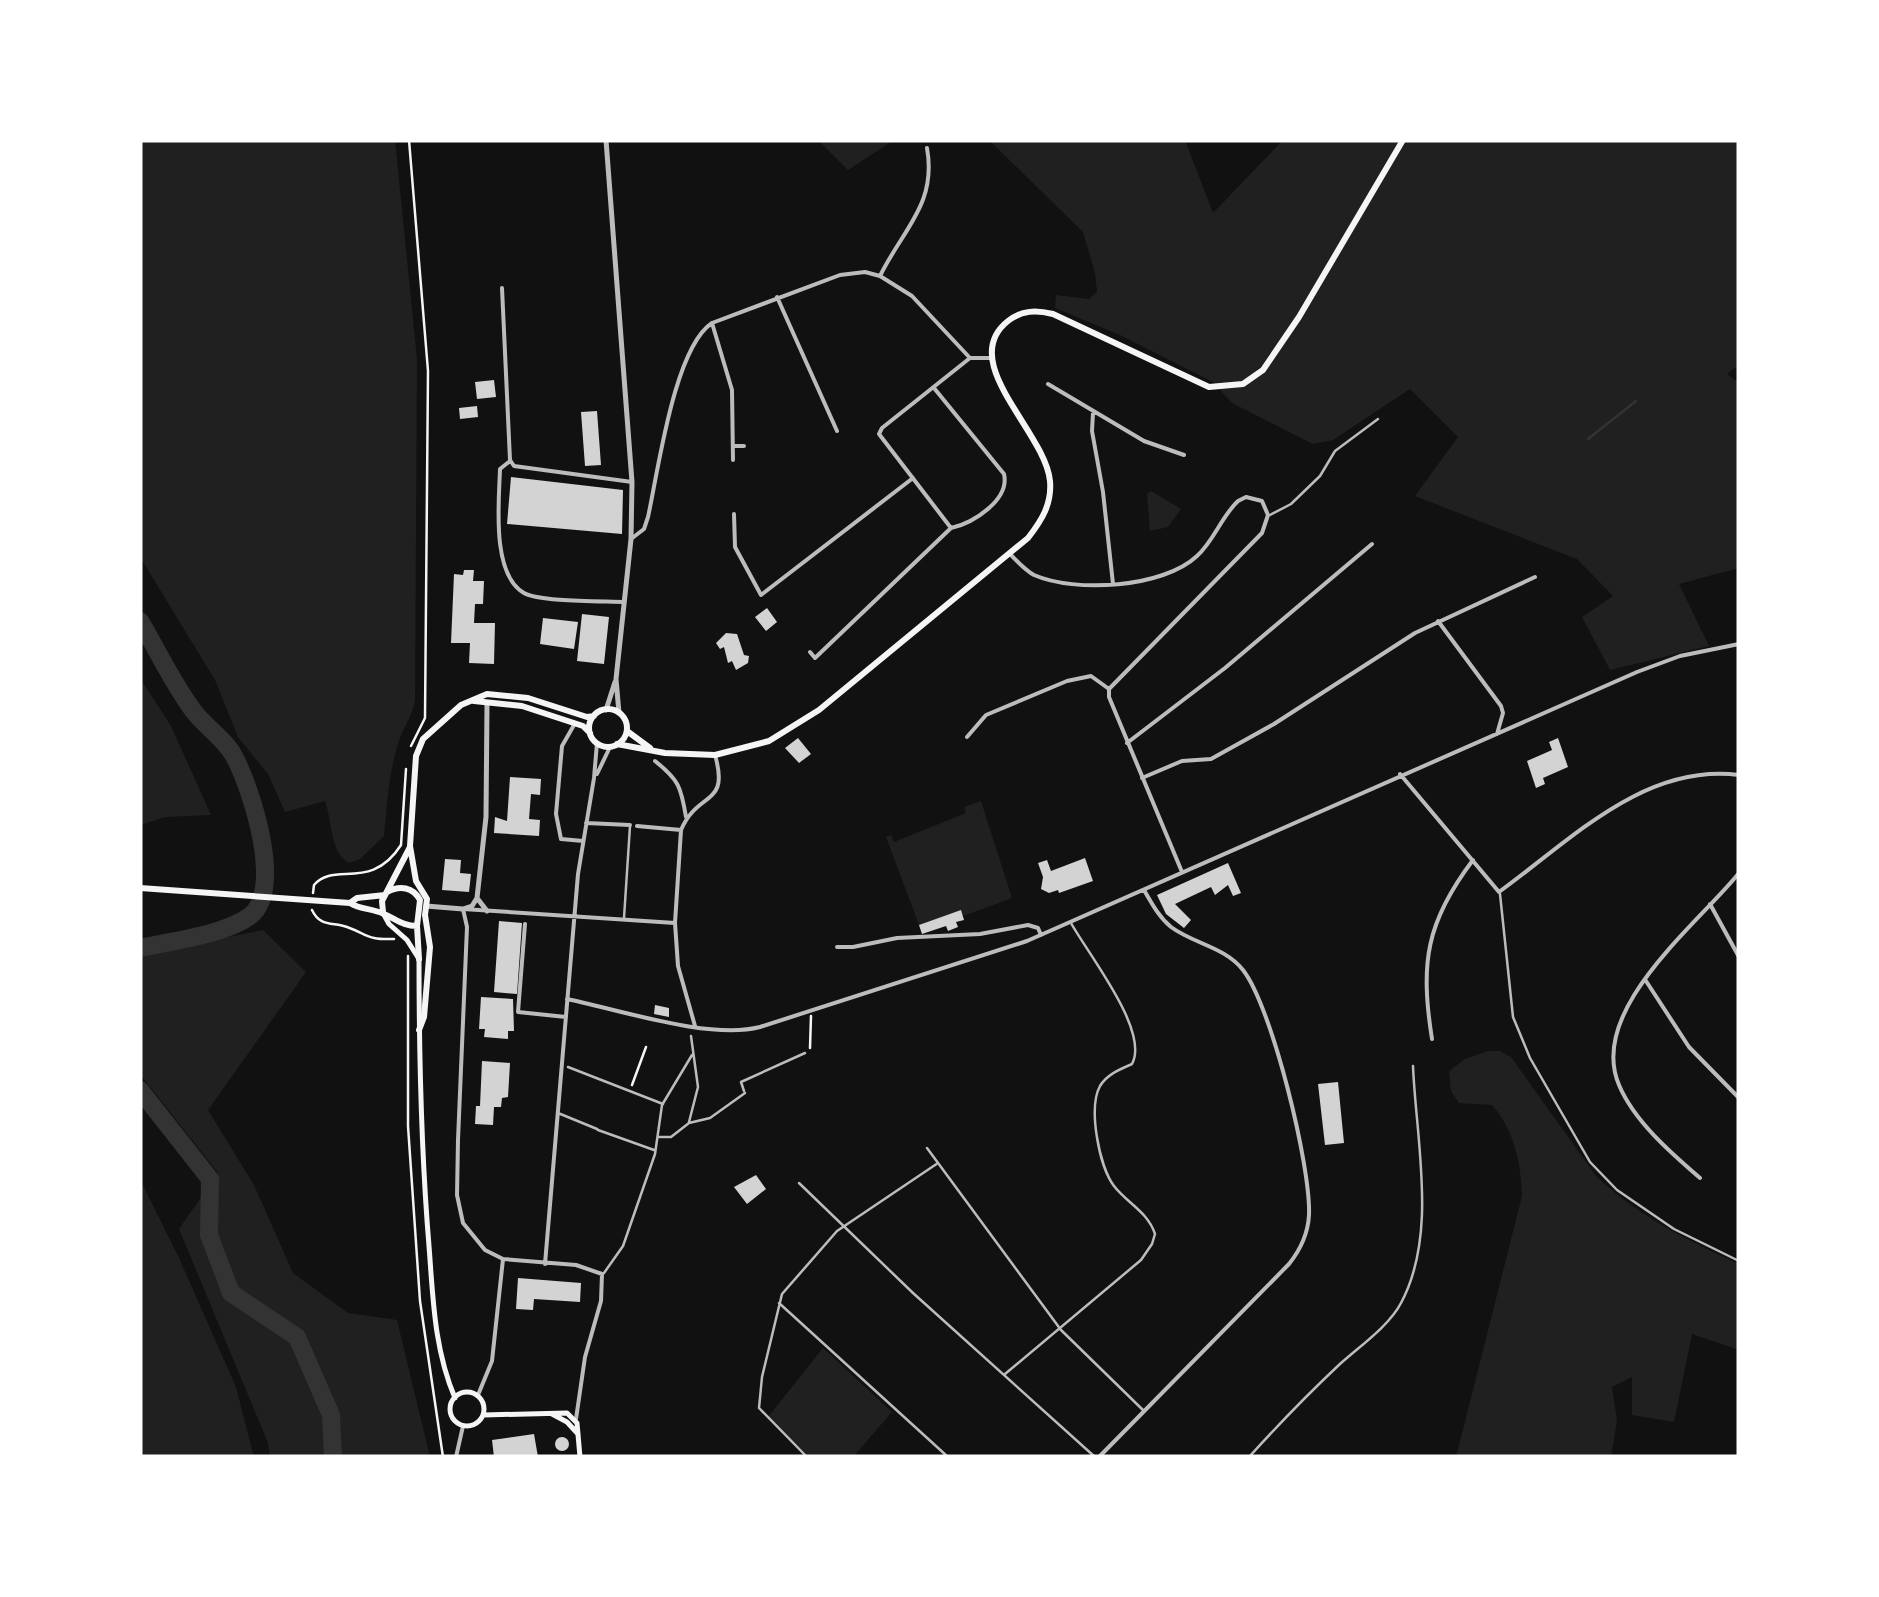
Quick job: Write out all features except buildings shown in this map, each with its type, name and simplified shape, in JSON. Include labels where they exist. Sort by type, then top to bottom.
[{"type":"main road","points":[[487,699],[576,724],[590,732],[597,743],[664,753],[715,755],[756,746],[792,728],[1011,554],[1043,518],[1050,479],[1041,450],[997,380],[990,358],[998,331],[1021,314],[1053,314],[1209,387],[1231,387],[1251,380],[1274,356],[1299,317],[1402,140]]},
{"type":"main road","points":[[455,1398],[446,1379],[436,1335],[420,1138],[417,926],[426,894],[414,876],[410,846],[419,746],[443,718],[473,701],[528,698],[587,716],[606,710],[619,712],[627,730],[650,749]]},
{"type":"main road","points":[[590,732],[594,716]]},
{"type":"main road","points":[[614,746],[627,730]]},
{"type":"main road","points":[[410,846],[402,869],[386,894],[383,913],[419,959]]},
{"type":"main road","points":[[140,888],[350,902],[417,926]]},
{"type":"main road","points":[[350,902],[400,888],[418,896],[430,959],[419,1030]]},
{"type":"main road","points":[[402,923],[412,921],[423,911]]},
{"type":"main road","points":[[463,1392],[478,1395],[484,1404],[484,1414],[474,1426],[463,1426],[451,1414],[455,1398],[463,1392]]},
{"type":"main road","points":[[549,1413],[578,1434]]},
{"type":"main road","points":[[484,1414],[567,1413],[576,1419],[580,1457]]},
{"type":"street","points":[[606,140],[632,482],[631,539],[616,679],[619,712]]},
{"type":"street","points":[[880,276],[926,197],[931,176],[925,140]]},
{"type":"street","points":[[631,539],[644,530],[648,517],[684,362],[700,332],[712,324],[852,272],[880,276],[912,296],[970,358]]},
{"type":"street","points":[[502,288],[510,460],[517,469],[632,482]]},
{"type":"street","points":[[778,297],[836,431]]},
{"type":"street","points":[[712,324],[732,390],[733,460]]},
{"type":"street","points":[[951,528],[879,434],[970,358],[990,358]]},
{"type":"street","points":[[1048,384],[1144,441],[1184,456]]},
{"type":"street","points":[[810,652],[815,658],[951,528],[964,525],[1000,498],[1006,482],[1004,474],[934,388]]},
{"type":"street","points":[[1093,412],[1092,431],[1104,492],[1113,584]]},
{"type":"street","points":[[1268,515],[1291,504],[1320,476],[1335,451],[1378,419]]},
{"type":"street","points":[[733,446],[744,446]]},
{"type":"street","points":[[510,460],[500,469],[498,527],[510,581],[525,594],[624,602]]},
{"type":"street","points":[[734,514],[736,547],[761,595],[913,478]]},
{"type":"street","points":[[1011,554],[1030,573],[1074,584],[1155,578],[1190,562],[1205,548],[1231,507],[1246,497],[1262,501],[1268,515],[1262,533],[1109,689],[1127,743],[1182,872]]},
{"type":"street","points":[[1127,743],[1236,659],[1372,544]]},
{"type":"street","points":[[1142,778],[1182,761],[1211,758],[1274,724],[1438,621],[1536,577]]},
{"type":"street","points":[[1438,621],[1501,706],[1503,713],[1496,734]]},
{"type":"street","points":[[567,998],[708,1031],[747,1031],[1041,934],[1656,664],[1739,644]]},
{"type":"street","points":[[967,737],[986,715],[1066,681],[1091,676],[1109,689]]},
{"type":"street","points":[[606,710],[616,679]]},
{"type":"street","points":[[463,909],[472,906],[477,898],[486,817],[487,699]]},
{"type":"street","points":[[576,724],[562,748],[557,832],[561,839],[583,841]]},
{"type":"street","points":[[545,1264],[565,1067],[574,916],[597,743]]},
{"type":"street","points":[[594,778],[614,746]]},
{"type":"street","points":[[688,1123],[698,1087],[692,1056],[694,1026],[678,966],[674,923],[681,830],[686,817],[716,792],[721,779],[715,755]]},
{"type":"street","points":[[655,762],[679,784],[686,817]]},
{"type":"street","points":[[1400,774],[1500,892],[1513,1017],[1530,1058],[1590,1162],[1617,1190],[1674,1229],[1739,1260]]},
{"type":"street","points":[[1500,892],[1638,793],[1687,776],[1739,776]]},
{"type":"street","points":[[586,823],[681,830]]},
{"type":"street","points":[[624,920],[634,826]]},
{"type":"street","points":[[1432,1038],[1424,982],[1427,951],[1438,916],[1473,860]]},
{"type":"street","points":[[1700,1178],[1624,1097],[1616,1076],[1613,1050],[1624,1016],[1645,979],[1739,872]]},
{"type":"street","points":[[799,1182],[1097,1457],[1289,1264],[1305,1238],[1309,1210],[1292,1106],[1252,985],[1235,961],[1160,917],[1144,890]]},
{"type":"street","points":[[477,898],[487,911]]},
{"type":"street","points":[[1710,904],[1739,957]]},
{"type":"street","points":[[463,909],[466,938],[457,1195],[460,1217],[485,1250],[504,1260],[576,1265],[602,1274]]},
{"type":"street","points":[[423,911],[463,909],[674,923]]},
{"type":"street","points":[[1005,1374],[1141,1260],[1155,1234],[1144,1214],[1116,1190],[1102,1162],[1095,1112],[1099,1087],[1106,1078],[1132,1064],[1136,1048],[1130,1019],[1070,922]]},
{"type":"street","points":[[525,924],[518,1012],[566,1016]]},
{"type":"street","points":[[836,947],[853,948],[897,938],[980,934],[1028,924],[1041,934]]},
{"type":"street","points":[[1645,979],[1688,1048],[1739,1098]]},
{"type":"street","points":[[656,1137],[670,1137],[688,1123],[710,1118],[744,1092],[741,1082],[806,1053]]},
{"type":"street","points":[[576,1419],[585,1357],[601,1301],[602,1274],[623,1246],[656,1150],[663,1104],[692,1056]]},
{"type":"street","points":[[1248,1457],[1399,1308],[1406,1292],[1417,1256],[1421,1203],[1413,1066]]},
{"type":"street","points":[[565,1067],[663,1104]]},
{"type":"street","points":[[558,1113],[656,1150]]},
{"type":"street","points":[[927,1148],[1061,1330],[1144,1410]]},
{"type":"street","points":[[807,1457],[759,1408],[778,1303],[810,1260],[844,1226],[938,1163]]},
{"type":"street","points":[[478,1395],[492,1362],[504,1260]]},
{"type":"street","points":[[778,1303],[948,1457]]},
{"type":"street","points":[[456,1457],[463,1426]]},
{"type":"path","points":[[409,140],[426,322],[429,426],[425,718],[409,750]]},
{"type":"path","points":[[395,939],[376,940],[349,928],[324,924],[313,913],[313,898],[314,885],[323,876],[373,872],[396,853],[401,845],[407,763]]},
{"type":"path","points":[[406,944],[410,959],[408,1126],[420,1301],[442,1457]]},
{"type":"path","points":[[806,1053],[812,1040],[808,1011]]},
{"type":"path","points":[[630,1091],[646,1047]]},
{"type":"shaded area","points":[[140,140],[395,140],[417,359],[415,700],[393,762],[384,836],[360,859],[349,863],[338,852],[325,801],[285,812],[268,774],[238,737],[215,680],[140,557]]},
{"type":"shaded area","points":[[818,140],[894,140],[848,170]]},
{"type":"shaded area","points":[[989,140],[1185,140],[1213,213],[1283,140],[1739,140],[1739,365],[1727,374],[1739,383],[1739,568],[1679,584],[1709,646],[1610,670],[1582,617],[1613,596],[1577,559],[1415,496],[1458,437],[1410,389],[1333,440],[1313,444],[1232,403],[1213,382],[1120,335],[1055,308],[1056,295],[1089,299],[1097,292],[1083,232]]},
{"type":"shaded area","points":[[1151,491],[1181,509],[1168,527],[1150,531],[1147,494]]},
{"type":"shaded area","points":[[140,678],[171,726],[211,815],[165,817],[140,825]]},
{"type":"shaded area","points":[[981,801],[1012,898],[963,916],[960,911],[919,925],[886,837],[891,835],[894,842],[966,813],[964,807]]},
{"type":"shaded area","points":[[263,930],[306,972],[208,1110],[254,1185],[293,1273],[348,1313],[397,1320],[430,1457],[270,1457],[268,1443],[179,1229],[218,1173],[140,1074],[140,955]]},
{"type":"shaded area","points":[[1500,1051],[1511,1057],[1596,1176],[1612,1190],[1664,1226],[1739,1264],[1739,1350],[1692,1334],[1674,1422],[1632,1415],[1632,1377],[1612,1387],[1617,1421],[1611,1457],[1456,1457],[1522,1196],[1515,1148],[1500,1115],[1492,1105],[1459,1103],[1451,1091],[1449,1071],[1465,1059]]},
{"type":"shaded area","points":[[140,1179],[236,1387],[254,1457],[140,1457]]},
{"type":"shaded area","points":[[823,1348],[892,1412],[853,1457],[809,1457],[768,1417]]},
{"type":"waterway","points":[[1588,439],[1636,401]]},
{"type":"waterway","points":[[140,621],[187,703],[235,758],[256,816],[265,863],[260,903],[250,916],[212,933],[140,948]]},
{"type":"waterway","points":[[140,1090],[210,1179],[209,1235],[231,1293],[297,1337],[331,1415],[333,1457]]}]
